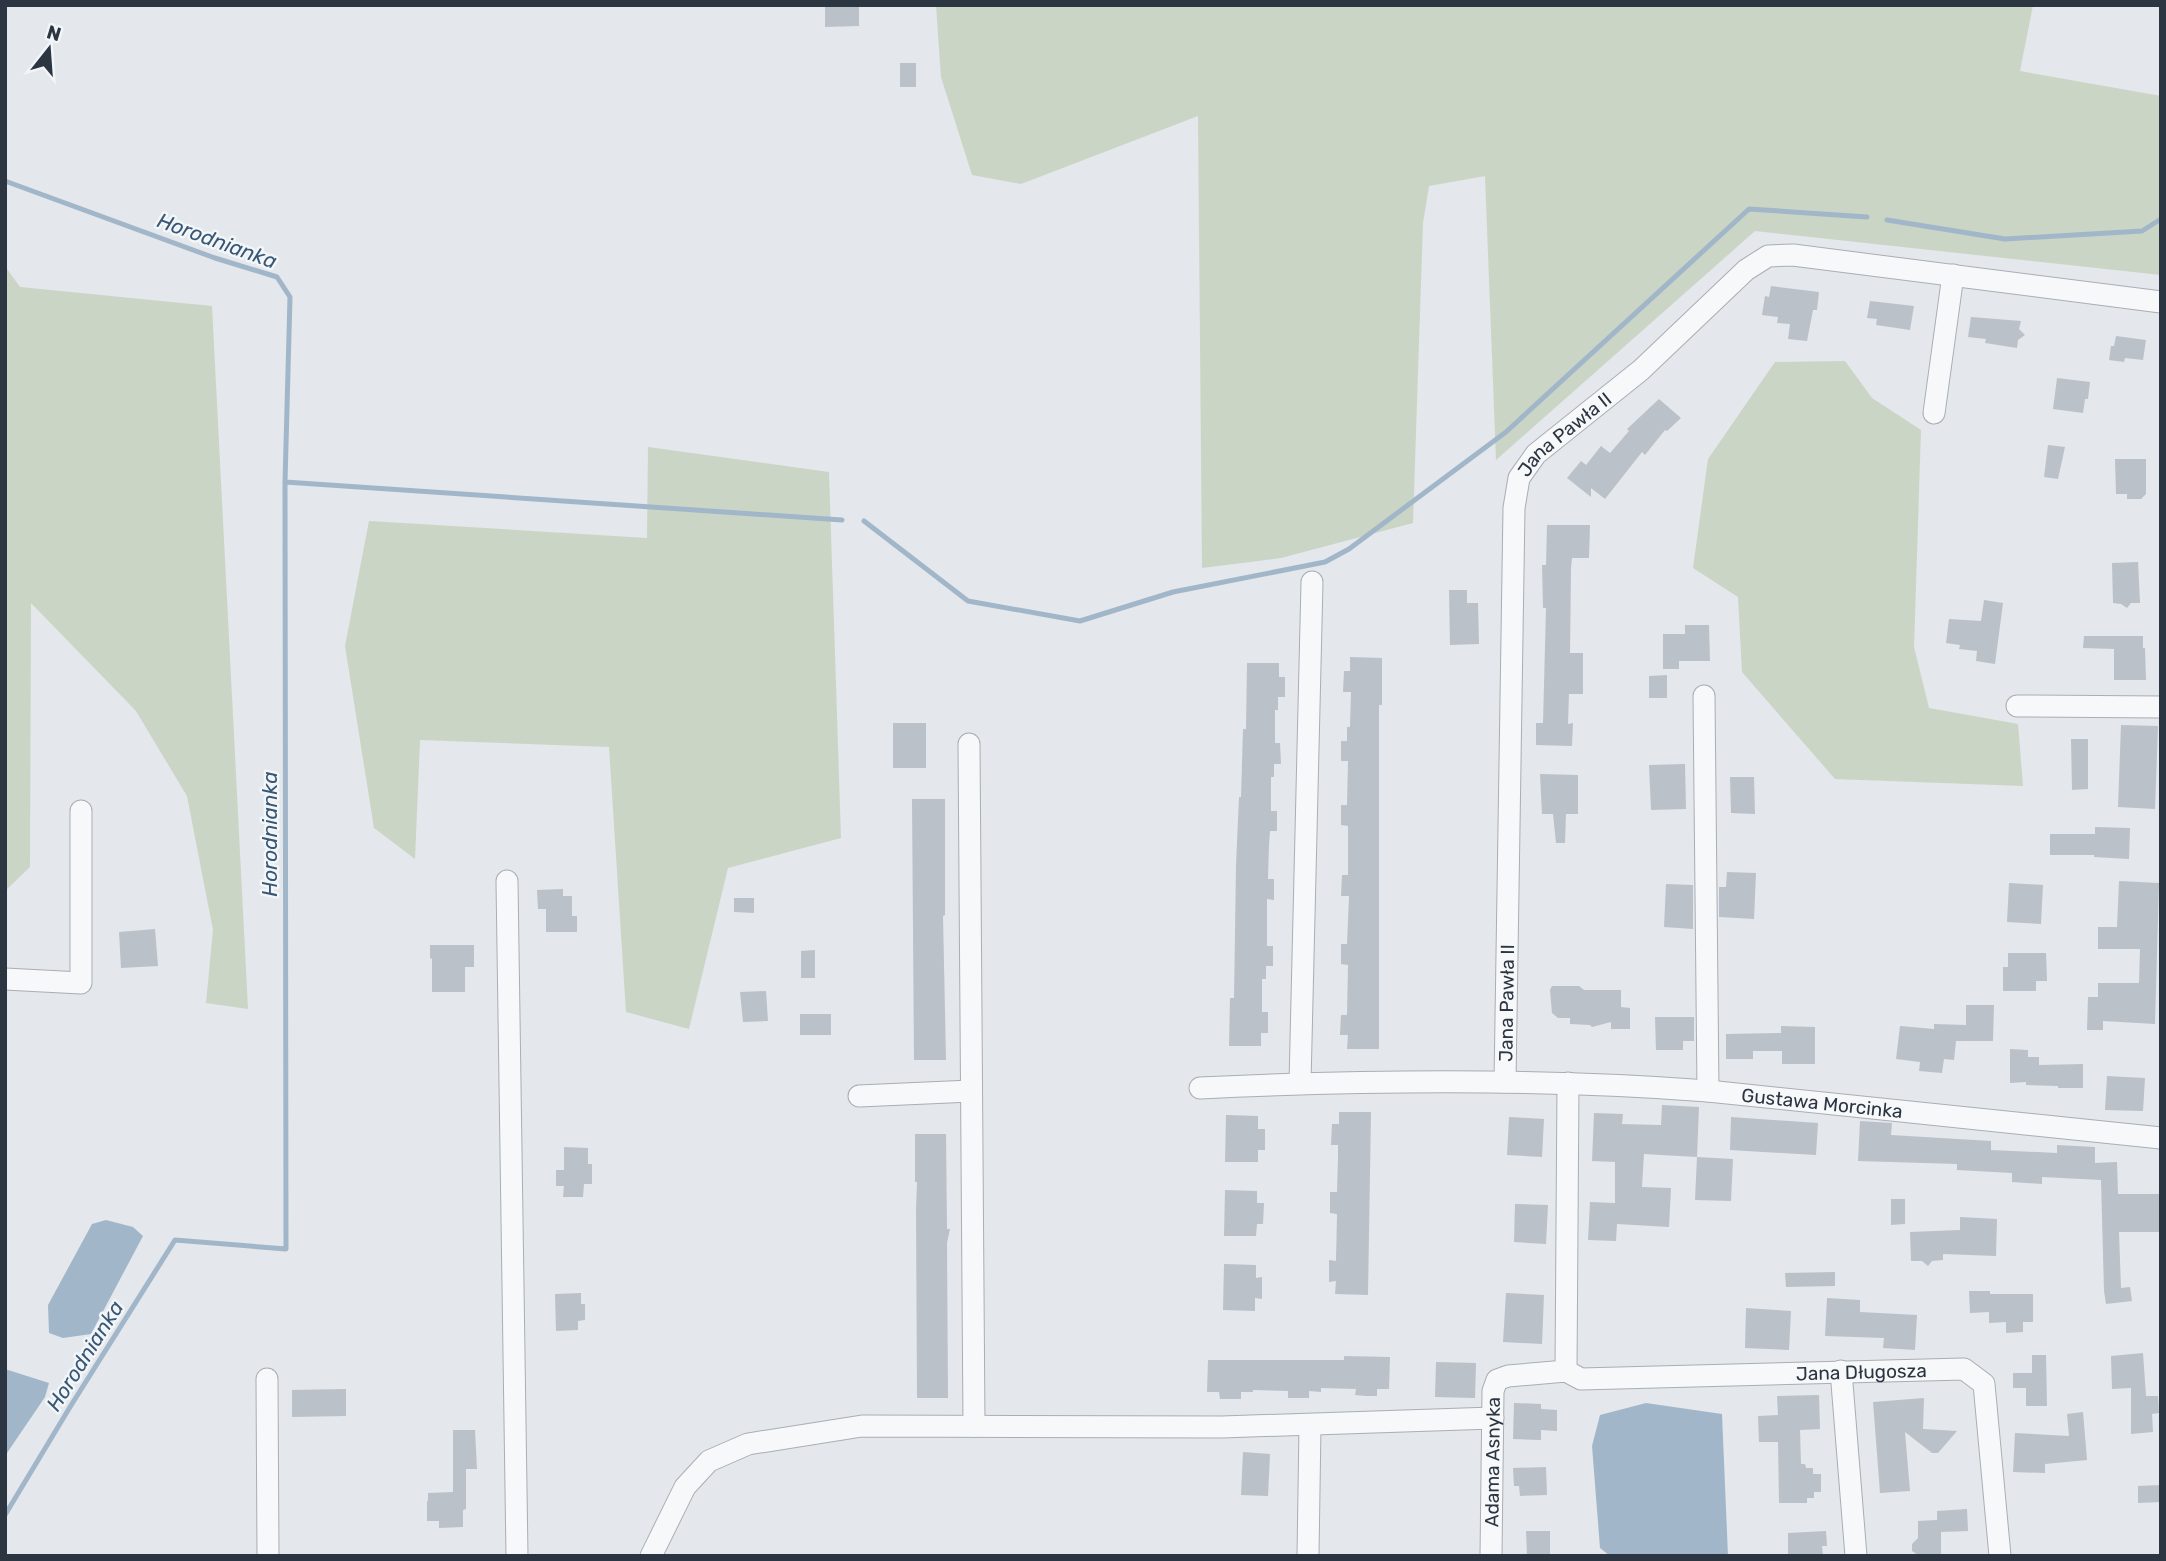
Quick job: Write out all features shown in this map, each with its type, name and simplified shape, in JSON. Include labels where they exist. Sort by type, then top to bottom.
[{"type":"street","name":"Jana Pawła II","points":[[1505,1082],[1514,508],[1520,478],[1536,454],[1641,370],[1746,270],[1768,256],[1793,255],[2161,302]]},
{"type":"street","points":[[1934,413],[1954,275]]},
{"type":"street","points":[[1300,1083],[1312,582]]},
{"type":"street","points":[[1704,696],[1708,1091]]},
{"type":"street","points":[[2017,706],[2161,707]]},
{"type":"street","points":[[969,744],[974,1426]]},
{"type":"street","points":[[5,979],[81,983],[81,811]]},
{"type":"street","points":[[507,881],[517,1556]]},
{"type":"street","name":"Gustawa Morcinka","points":[[1200,1088],[1300,1083],[1483,1081],[1634,1085],[2161,1138]]},
{"type":"street","points":[[1566,1371],[1568,1083]]},
{"type":"street","points":[[859,1096],[971,1091]]},
{"type":"street","name":"Jana Długosza","points":[[1508,1376],[1566,1371],[1581,1379],[1964,1369],[1983,1384],[2000,1556]]},
{"type":"street","points":[[1841,1371],[1856,1556]]},
{"type":"street","name":"Adama Asnyka","points":[[1491,1556],[1493,1391],[1497,1380],[1508,1376]]},
{"type":"street","points":[[267,1379],[268,1556]]},
{"type":"street","points":[[651,1556],[685,1487],[709,1461],[748,1444],[862,1426],[1222,1427],[1493,1418]]},
{"type":"street","points":[[1307,1556],[1310,1425]]},
{"type":"green space","points":[[936,5],[2033,5],[2020,71],[2161,96],[2161,275],[1755,231],[1496,460],[1485,176],[1429,186],[1423,223],[1413,523],[1281,558],[1202,568],[1198,116],[1021,184],[972,175],[941,77]]},
{"type":"green space","points":[[5,266],[20,287],[212,306],[248,1009],[206,1003],[213,930],[187,796],[136,711],[31,603],[30,867],[5,891]]},
{"type":"green space","points":[[1845,361],[1872,398],[1921,430],[1914,647],[1929,708],[2018,724],[2023,786],[1835,779],[1742,672],[1738,597],[1693,568],[1708,459],[1775,362]]},
{"type":"green space","points":[[648,447],[829,472],[841,838],[728,868],[689,1029],[626,1012],[609,747],[420,740],[415,859],[374,828],[345,646],[369,521],[647,538]]},
{"type":"water","points":[[106,1220],[133,1227],[143,1236],[91,1334],[63,1338],[49,1333],[48,1305],[92,1224]]},
{"type":"water","points":[[5,1369],[49,1383],[45,1397],[5,1456]]},
{"type":"water","points":[[1646,1403],[1722,1414],[1728,1556],[1610,1556],[1600,1548],[1592,1446],[1600,1415]]},
{"type":"building","points":[[825,5],[859,5],[859,26],[825,27]]},
{"type":"building","points":[[900,63],[916,63],[916,87],[900,87]]},
{"type":"building","points":[[1771,286],[1819,292],[1817,310],[1813,310],[1807,341],[1788,339],[1790,324],[1777,323],[1778,317],[1762,315],[1765,296],[1769,297]]},
{"type":"building","points":[[1870,301],[1914,306],[1910,330],[1876,325],[1877,319],[1867,318]]},
{"type":"building","points":[[1971,317],[2021,321],[2019,329],[2025,335],[2018,340],[2017,348],[1985,343],[1986,339],[1968,337]]},
{"type":"building","points":[[2116,336],[2146,340],[2143,360],[2109,360]]},
{"type":"building","points":[[2057,378],[2090,382],[2083,413],[2053,409]]},
{"type":"building","points":[[1659,399],[1681,418],[1665,430],[1645,455],[1642,452],[1605,499],[1591,488],[1591,497],[1567,478],[1581,461],[1586,465],[1601,446],[1610,453],[1629,431],[1627,429]]},
{"type":"building","points":[[2048,445],[2065,447],[2058,479],[2044,477]]},
{"type":"building","points":[[2115,459],[2146,459],[2146,494],[2141,499],[2127,499],[2127,494],[2116,494]]},
{"type":"building","points":[[1547,525],[1590,525],[1589,558],[1572,558],[1571,568],[1570,653],[1583,653],[1583,694],[1569,694],[1568,724],[1573,723],[1572,746],[1536,745],[1536,723],[1543,723],[1546,608],[1543,608],[1542,565],[1546,565]]},
{"type":"building","points":[[2138,562],[2140,603],[2131,603],[2127,608],[2113,603],[2112,563]]},
{"type":"building","points":[[1449,590],[1467,590],[1467,603],[1478,603],[1479,644],[1450,645]]},
{"type":"building","points":[[1984,600],[2003,603],[1995,664],[1976,661],[1977,651],[1959,649],[1960,645],[1946,643],[1949,619],[1981,621]]},
{"type":"building","points":[[1685,625],[1709,625],[1710,661],[1679,661],[1679,669],[1663,669],[1663,634],[1685,634]]},
{"type":"building","points":[[2084,636],[2143,636],[2146,680],[2114,680],[2114,649],[2083,648]]},
{"type":"building","points":[[1350,657],[1382,658],[1382,705],[1379,705],[1379,1049],[1347,1049],[1348,1035],[1340,1035],[1341,1015],[1347,1015],[1348,965],[1341,964],[1341,944],[1347,944],[1349,896],[1341,896],[1342,875],[1348,875],[1348,826],[1341,825],[1341,805],[1347,805],[1348,761],[1341,761],[1341,741],[1347,741],[1347,727],[1350,727],[1351,692],[1343,692],[1344,671],[1350,671]]},
{"type":"building","points":[[1247,663],[1279,663],[1279,677],[1285,677],[1285,697],[1278,697],[1278,710],[1275,710],[1275,743],[1280,743],[1281,764],[1274,764],[1274,777],[1271,777],[1271,811],[1277,811],[1277,831],[1270,831],[1268,879],[1274,879],[1274,900],[1267,899],[1267,946],[1273,946],[1273,966],[1266,966],[1266,979],[1262,979],[1262,1012],[1268,1012],[1268,1033],[1261,1033],[1261,1046],[1229,1046],[1230,998],[1234,998],[1236,865],[1243,729],[1246,729]]},
{"type":"building","points":[[1667,675],[1667,698],[1649,698],[1649,676]]},
{"type":"building","points":[[893,723],[926,723],[926,768],[893,768]]},
{"type":"building","points":[[2121,725],[2158,726],[2155,809],[2118,807]]},
{"type":"building","points":[[2071,739],[2088,739],[2088,789],[2072,790]]},
{"type":"building","points":[[1685,764],[1686,809],[1651,810],[1649,765]]},
{"type":"building","points":[[1540,774],[1578,775],[1578,814],[1566,814],[1565,843],[1556,843],[1553,814],[1542,814]]},
{"type":"building","points":[[1730,777],[1754,777],[1755,814],[1731,813]]},
{"type":"building","points":[[912,799],[945,799],[943,916],[946,1060],[914,1060]]},
{"type":"building","points":[[2095,827],[2130,828],[2129,859],[2094,855],[2050,855],[2050,834],[2095,834]]},
{"type":"building","points":[[1727,872],[1756,873],[1754,919],[1719,917],[1719,887],[1726,887]]},
{"type":"building","points":[[2119,881],[2159,883],[2155,1024],[2103,1021],[2103,1030],[2087,1030],[2088,997],[2098,997],[2098,983],[2139,983],[2140,949],[2098,949],[2098,927],[2117,927]]},
{"type":"building","points":[[2009,883],[2043,885],[2041,924],[2007,922]]},
{"type":"building","points":[[1666,884],[1693,885],[1693,929],[1664,927]]},
{"type":"building","points":[[563,889],[563,896],[572,896],[572,916],[577,916],[577,932],[546,932],[546,909],[538,909],[537,890]]},
{"type":"building","points":[[734,898],[754,898],[754,913],[734,912]]},
{"type":"building","points":[[155,929],[158,966],[121,968],[119,932]]},
{"type":"building","points":[[430,945],[474,945],[474,967],[465,967],[465,992],[432,992]]},
{"type":"building","points":[[815,950],[815,978],[801,978],[801,951]]},
{"type":"building","points":[[2008,953],[2046,953],[2047,981],[2036,981],[2036,991],[2003,991],[2003,967],[2008,967]]},
{"type":"building","points":[[1552,986],[1579,986],[1584,990],[1621,990],[1621,1007],[1630,1008],[1630,1029],[1611,1029],[1611,1022],[1592,1027],[1570,1024],[1570,1018],[1558,1018],[1552,1013]]},
{"type":"building","points":[[766,991],[768,1021],[743,1022],[740,992]]},
{"type":"building","points":[[1966,1005],[1994,1005],[1993,1041],[1956,1041],[1954,1060],[1944,1059],[1942,1073],[1919,1071],[1920,1062],[1896,1059],[1900,1026],[1934,1029],[1934,1024],[1966,1025]]},
{"type":"building","points":[[800,1014],[831,1014],[831,1035],[800,1035]]},
{"type":"building","points":[[1655,1017],[1694,1017],[1694,1041],[1683,1041],[1683,1050],[1656,1050]]},
{"type":"building","points":[[1781,1026],[1815,1027],[1815,1064],[1782,1064],[1782,1051],[1753,1051],[1753,1059],[1726,1059],[1726,1034],[1781,1033]]},
{"type":"building","points":[[2010,1049],[2028,1050],[2028,1057],[2039,1057],[2039,1065],[2083,1064],[2083,1088],[2010,1083]]},
{"type":"building","points":[[2107,1076],[2145,1078],[2143,1111],[2105,1110]]},
{"type":"building","points":[[1662,1105],[1699,1107],[1697,1157],[1644,1154],[1642,1187],[1671,1188],[1669,1227],[1617,1224],[1616,1241],[1588,1240],[1590,1202],[1615,1203],[1615,1162],[1592,1161],[1594,1113],[1623,1114],[1622,1124],[1661,1125]]},
{"type":"building","points":[[1339,1112],[1371,1112],[1368,1295],[1335,1294],[1336,1281],[1329,1282],[1329,1260],[1336,1261],[1337,1214],[1330,1213],[1330,1192],[1337,1192],[1338,1158],[1338,1145],[1331,1145],[1332,1124],[1339,1124]]},
{"type":"building","points":[[1226,1115],[1258,1116],[1258,1129],[1265,1129],[1265,1150],[1258,1150],[1258,1162],[1225,1162]]},
{"type":"building","points":[[1509,1117],[1544,1119],[1542,1157],[1507,1155]]},
{"type":"building","points":[[1731,1117],[1818,1123],[1816,1155],[1730,1150]]},
{"type":"building","points":[[1860,1121],[1892,1123],[1891,1135],[1991,1141],[1991,1150],[2057,1153],[2057,1145],[2095,1147],[2095,1163],[2117,1162],[2118,1194],[2161,1194],[2161,1232],[2119,1232],[2121,1288],[2130,1287],[2132,1301],[2106,1304],[2101,1180],[2042,1177],[2042,1184],[2012,1182],[2012,1173],[1957,1170],[1957,1164],[1858,1161]]},
{"type":"building","points":[[915,1134],[946,1134],[947,1229],[950,1229],[947,1243],[948,1398],[917,1398]]},
{"type":"building","points":[[564,1147],[588,1148],[588,1164],[592,1164],[592,1184],[584,1184],[583,1197],[563,1197],[564,1186],[556,1186],[556,1170],[564,1170]]},
{"type":"building","points":[[1697,1157],[1733,1159],[1731,1201],[1695,1200]]},
{"type":"building","points":[[1225,1190],[1257,1191],[1257,1203],[1264,1203],[1263,1224],[1257,1224],[1256,1236],[1224,1236]]},
{"type":"building","points":[[1891,1199],[1905,1199],[1905,1224],[1891,1225]]},
{"type":"building","points":[[1515,1204],[1548,1205],[1546,1244],[1514,1242]]},
{"type":"building","points":[[1960,1217],[1997,1219],[1996,1256],[1943,1254],[1943,1260],[1932,1261],[1928,1266],[1922,1261],[1911,1261],[1910,1232],[1960,1230]]},
{"type":"building","points":[[1224,1264],[1256,1265],[1256,1278],[1262,1277],[1262,1299],[1255,1298],[1255,1311],[1223,1310]]},
{"type":"building","points":[[1835,1272],[1835,1286],[1786,1287],[1785,1273]]},
{"type":"building","points":[[1969,1291],[2033,1294],[2033,1322],[2023,1322],[2023,1332],[2006,1333],[2006,1322],[1989,1323],[1989,1312],[1970,1313]]},
{"type":"building","points":[[581,1293],[581,1304],[585,1304],[585,1320],[578,1321],[578,1330],[556,1331],[555,1294]]},
{"type":"building","points":[[1506,1293],[1544,1295],[1542,1344],[1503,1342]]},
{"type":"building","points":[[1827,1298],[1860,1300],[1860,1312],[1917,1315],[1915,1350],[1883,1348],[1884,1338],[1825,1336]]},
{"type":"building","points":[[1746,1308],[1791,1311],[1789,1350],[1745,1348]]},
{"type":"building","points":[[2143,1353],[2146,1396],[2158,1396],[2159,1413],[2152,1414],[2153,1432],[2131,1434],[2131,1388],[2112,1389],[2111,1356]]},
{"type":"building","points":[[2032,1355],[2046,1355],[2047,1406],[2026,1406],[2026,1388],[2013,1388],[2013,1373],[2032,1373]]},
{"type":"building","points":[[1344,1356],[1390,1357],[1389,1389],[1377,1389],[1377,1396],[1366,1396],[1355,1395],[1356,1389],[1321,1388],[1321,1392],[1309,1391],[1309,1398],[1288,1398],[1288,1391],[1253,1390],[1241,1392],[1241,1399],[1220,1399],[1219,1392],[1207,1392],[1208,1360],[1344,1360]]},
{"type":"building","points":[[1436,1362],[1476,1363],[1475,1398],[1435,1397]]},
{"type":"building","points":[[346,1389],[346,1416],[292,1417],[292,1390]]},
{"type":"building","points":[[1819,1395],[1820,1429],[1800,1430],[1801,1464],[1805,1464],[1806,1468],[1813,1468],[1813,1474],[1821,1474],[1821,1492],[1814,1492],[1814,1498],[1807,1498],[1807,1503],[1779,1503],[1778,1442],[1759,1442],[1758,1416],[1778,1415],[1777,1396]]},
{"type":"building","points":[[1924,1398],[1923,1429],[1957,1431],[1938,1453],[1932,1453],[1905,1432],[1910,1491],[1880,1493],[1873,1402]]},
{"type":"building","points":[[1514,1403],[1541,1404],[1541,1409],[1557,1410],[1557,1431],[1541,1430],[1541,1440],[1513,1439]]},
{"type":"building","points":[[2083,1412],[2087,1460],[2045,1464],[2045,1473],[2013,1472],[2015,1433],[2069,1436],[2067,1414]]},
{"type":"building","points":[[453,1430],[475,1430],[477,1469],[466,1469],[463,1527],[439,1528],[439,1521],[427,1521],[428,1493],[453,1492]]},
{"type":"building","points":[[1243,1452],[1270,1454],[1268,1496],[1241,1495]]},
{"type":"building","points":[[1546,1467],[1547,1495],[1520,1496],[1519,1486],[1514,1486],[1513,1468]]},
{"type":"building","points":[[2161,1485],[2161,1502],[2138,1503],[2138,1486]]},
{"type":"building","points":[[1967,1509],[1968,1531],[1941,1532],[1941,1556],[1918,1555],[1912,1551],[1912,1544],[1918,1538],[1918,1521],[1937,1520],[1937,1511]]},
{"type":"building","points":[[1526,1531],[1550,1531],[1550,1556],[1527,1556]]},
{"type":"building","points":[[1826,1531],[1827,1546],[1822,1546],[1823,1556],[1788,1556],[1788,1533]]},
{"type":"waterway","name":"Horodnianka","points":[[5,181],[215,258],[277,277],[290,297],[285,482],[286,1249],[175,1240],[5,1515]]},
{"type":"waterway","points":[[864,521],[968,601],[1080,621],[1173,592],[1325,562],[1349,549],[1506,432],[1749,209],[1867,217]]},
{"type":"waterway","points":[[1887,220],[2005,239],[2142,231],[2161,219]]},
{"type":"waterway","points":[[285,482],[842,520]]}]
